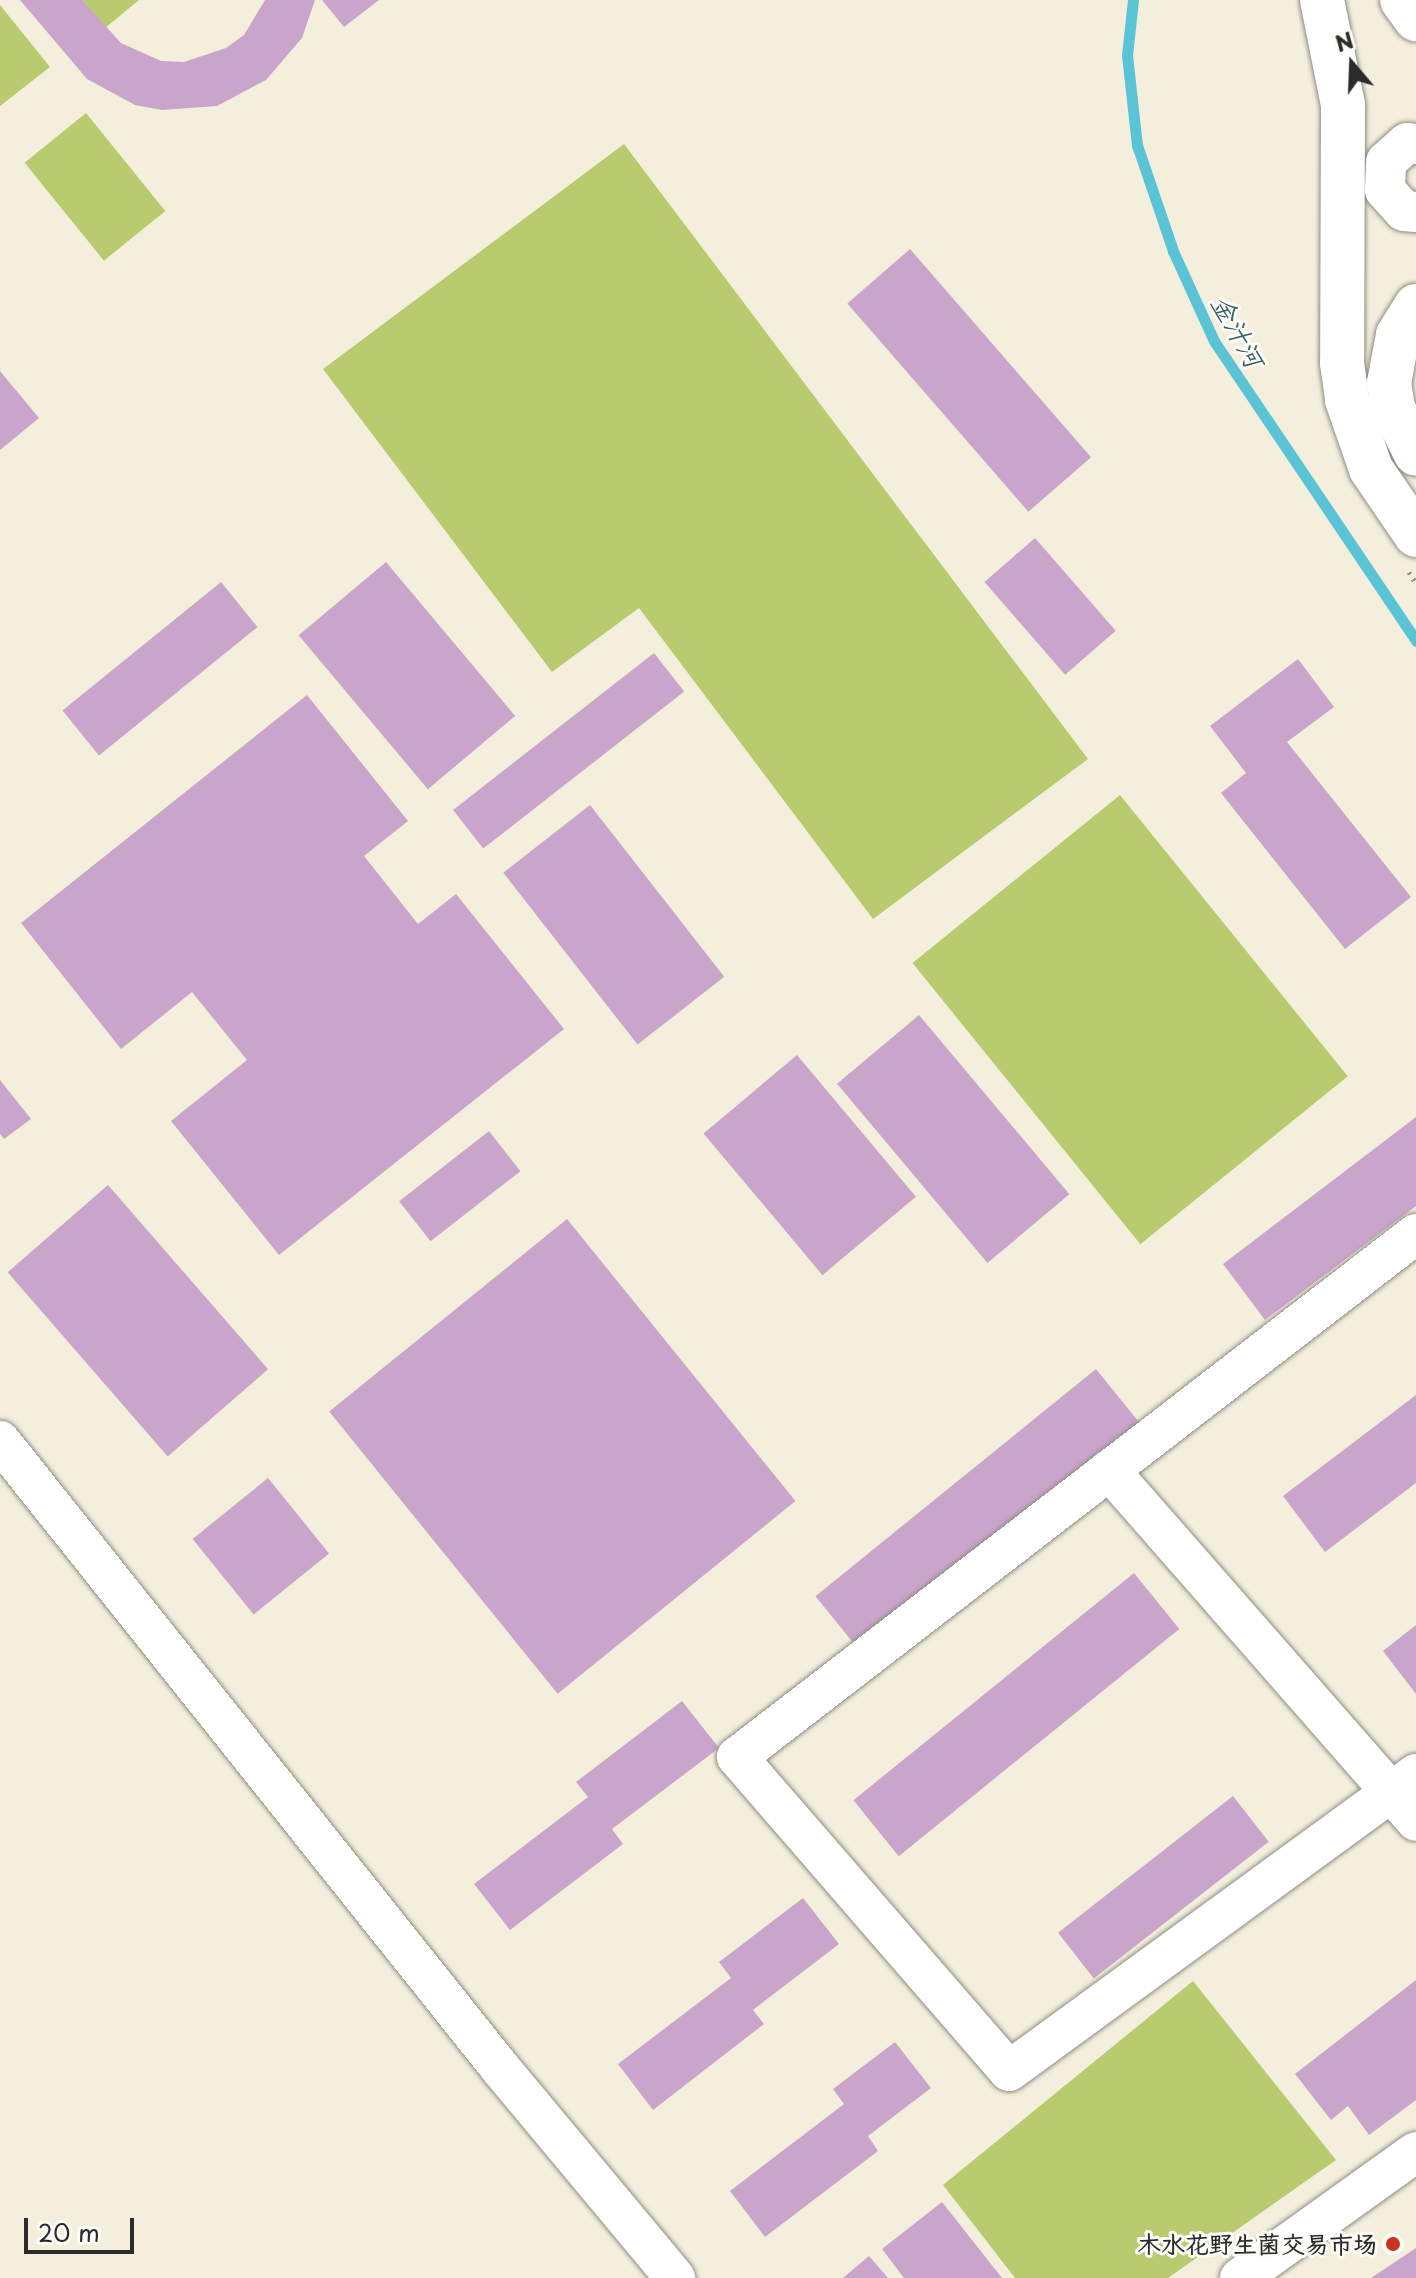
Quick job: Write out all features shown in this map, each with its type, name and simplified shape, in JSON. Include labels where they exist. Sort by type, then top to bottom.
[{"type":"main road","points":[[1322,0],[1343,105],[1342,363],[1347,400],[1371,469],[1416,535]]},
{"type":"main road","points":[[1402,0],[1416,19]]},
{"type":"main road","points":[[1416,306],[1398,335],[1389,383],[1393,408],[1416,454]]},
{"type":"street","points":[[1416,144],[1407,143],[1386,162],[1385,190],[1404,211],[1416,212]]},
{"type":"street","points":[[1109,1470],[1409,1796],[1009,2071],[737,1757],[1109,1470],[1416,1234]]},
{"type":"street","points":[[0,1441],[501,2069],[675,2278]]},
{"type":"street","points":[[1240,2278],[1416,2152]]},
{"type":"green space","points":[[82,0],[139,0],[105,28]]},
{"type":"green space","points":[[0,5],[50,67],[0,106]]},
{"type":"green space","points":[[86,113],[165,211],[104,261],[25,163]]},
{"type":"green space","points":[[624,144],[1088,759],[873,919],[639,608],[552,672],[323,369]]},
{"type":"green space","points":[[1120,795],[1348,1076],[1140,1244],[913,963]]},
{"type":"green space","points":[[1193,1981],[1336,2160],[1168,2278],[1015,2278],[943,2185]]},
{"type":"building","points":[[20,0],[82,0],[121,43],[161,61],[184,62],[226,48],[244,35],[265,0],[315,0],[302,38],[266,80],[217,106],[162,110],[135,105],[87,79]]},
{"type":"building","points":[[322,0],[379,0],[344,27]]},
{"type":"building","points":[[910,249],[1091,457],[1028,512],[847,303]]},
{"type":"building","points":[[0,371],[39,418],[0,450]]},
{"type":"building","points":[[1035,538],[1116,631],[1065,675],[984,582]]},
{"type":"building","points":[[386,562],[515,716],[428,789],[299,635]]},
{"type":"building","points":[[221,582],[258,627],[99,755],[62,710]]},
{"type":"building","points":[[654,653],[684,692],[483,849],[453,810]]},
{"type":"building","points":[[1298,659],[1334,707],[1287,742],[1411,897],[1345,949],[1221,793],[1246,773],[1210,726]]},
{"type":"building","points":[[307,695],[408,821],[364,856],[418,924],[456,894],[564,1029],[279,1255],[171,1121],[247,1060],[192,992],[121,1049],[21,923]]},
{"type":"building","points":[[590,805],[724,977],[638,1045],[503,873]]},
{"type":"building","points":[[919,1015],[1069,1194],[987,1263],[837,1084]]},
{"type":"building","points":[[797,1055],[916,1197],[822,1275],[704,1133]]},
{"type":"building","points":[[0,1080],[31,1119],[4,1139],[0,1134]]},
{"type":"building","points":[[1416,1117],[1416,1206],[1265,1320],[1223,1264]]},
{"type":"building","points":[[489,1131],[520,1171],[431,1241],[399,1201]]},
{"type":"building","points":[[108,1185],[268,1369],[168,1456],[8,1272]]},
{"type":"building","points":[[567,1219],[795,1501],[558,1694],[329,1412]]},
{"type":"building","points":[[1096,1369],[1141,1424],[860,1651],[815,1596]]},
{"type":"building","points":[[1416,1395],[1416,1483],[1325,1552],[1283,1496]]},
{"type":"building","points":[[268,1478],[329,1553],[254,1614],[193,1539]]},
{"type":"building","points":[[1134,1573],[1179,1629],[899,1856],[853,1800]]},
{"type":"building","points":[[1416,1625],[1416,1694],[1383,1651]]},
{"type":"building","points":[[682,1701],[719,1748],[612,1829],[623,1844],[510,1930],[474,1884],[588,1797],[576,1782]]},
{"type":"building","points":[[1233,1796],[1269,1842],[1094,1978],[1058,1933]]},
{"type":"building","points":[[803,1898],[839,1944],[753,2010],[764,2024],[653,2110],[618,2064],[731,1978],[719,1962]]},
{"type":"building","points":[[1416,1980],[1416,2100],[1369,2135],[1348,2106],[1331,2120],[1295,2074]]},
{"type":"building","points":[[895,2042],[931,2088],[868,2136],[878,2151],[765,2237],[730,2191],[844,2104],[833,2089]]},
{"type":"building","points":[[942,2202],[1002,2278],[904,2278],[882,2249]]},
{"type":"building","points":[[1416,2248],[1416,2278],[1371,2278]]},
{"type":"building","points":[[869,2256],[888,2278],[843,2278]]},
{"type":"waterway","name":"金汁河","points":[[1133,0],[1127,55],[1137,145],[1173,251],[1214,341],[1416,641]]},
{"type":"place","name":"木水花野生菌交易市场","points":[[1393,2244]]}]
